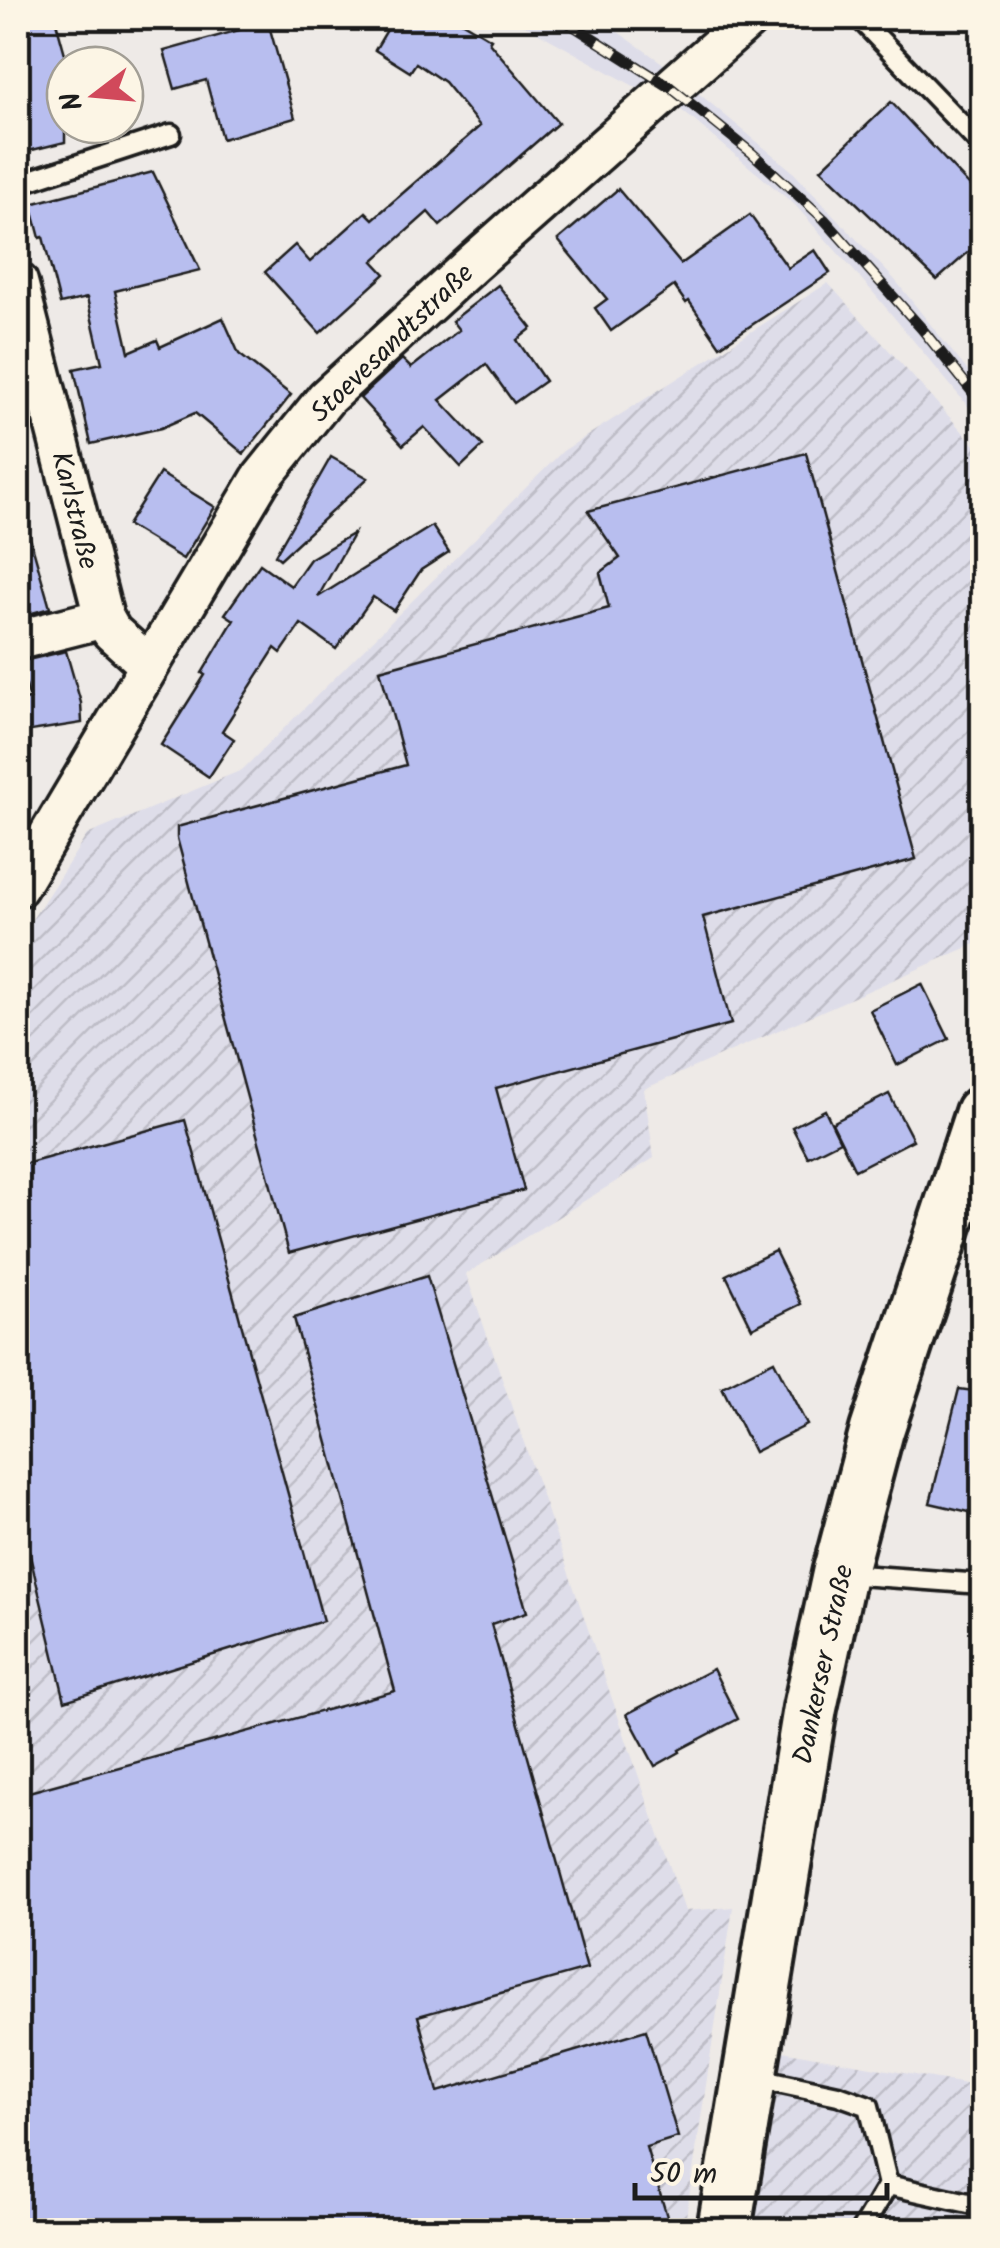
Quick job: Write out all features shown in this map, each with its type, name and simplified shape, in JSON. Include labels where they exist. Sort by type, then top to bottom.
[{"type":"main road","name":"Dankerser Straße","points":[[724,2230],[810,1708],[840,1574],[877,1430],[982,1113]]},
{"type":"street","name":"Stoevesandtstraße","points":[[18,886],[260,480],[326,398],[750,18]]},
{"type":"street","name":"Karlstraße","points":[[18,282],[104,618],[112,632],[149,665]]},
{"type":"street","points":[[18,640],[104,618]]},
{"type":"lane","points":[[859,18],[982,146]]},
{"type":"lane","points":[[18,184],[171,134]]},
{"type":"lane","points":[[840,1574],[982,1584]]},
{"type":"lane","points":[[749,2076],[869,2106],[888,2185],[861,2230]]},
{"type":"lane","points":[[888,2185],[982,2206]]},
{"type":"shaded area","points":[[512,18],[598,18],[661,62],[791,170],[895,280],[982,389],[982,423],[795,205],[679,108]]},
{"type":"shaded area","points":[[828,283],[982,453],[982,941],[644,1089],[654,1158],[466,1274],[685,1911],[733,1907],[684,2230],[18,2230],[18,941],[87,835],[242,770],[563,451]]},
{"type":"shaded area","points":[[782,2051],[982,2087],[982,2230],[749,2230]]},
{"type":"building","points":[[18,18],[55,18],[62,45],[45,45],[45,145],[53,145],[24,152],[18,127]]},
{"type":"building","points":[[394,18],[456,18],[491,39],[489,42],[558,123],[440,226],[428,212],[373,261],[385,274],[320,333],[265,272],[295,245],[310,262],[366,212],[373,219],[480,126],[444,82],[416,63],[410,72],[375,50]]},
{"type":"building","points":[[268,22],[295,118],[222,139],[206,80],[175,89],[164,51]]},
{"type":"building","points":[[891,102],[982,199],[982,240],[937,280],[821,169]]},
{"type":"building","points":[[153,172],[200,270],[115,291],[129,352],[157,340],[160,347],[223,318],[239,354],[291,395],[244,454],[195,413],[161,428],[91,444],[74,369],[102,363],[87,298],[60,304],[31,204]]},
{"type":"building","points":[[618,189],[681,264],[750,215],[788,268],[815,250],[830,273],[720,346],[674,286],[611,331],[595,308],[607,299],[558,240]]},
{"type":"building","points":[[498,285],[532,328],[517,340],[545,381],[514,403],[486,364],[440,400],[483,446],[461,467],[424,427],[403,445],[360,398],[402,359],[411,368],[459,330],[452,321]]},
{"type":"building","points":[[806,453],[916,859],[703,917],[731,1024],[496,1088],[524,1190],[289,1253],[177,827],[406,765],[380,670],[609,608],[600,573],[620,558],[588,511]]},
{"type":"building","points":[[331,457],[368,478],[280,559],[275,555]]},
{"type":"building","points":[[160,473],[215,507],[183,559],[127,525]]},
{"type":"building","points":[[25,520],[50,608],[18,617],[18,521]]},
{"type":"building","points":[[432,526],[449,552],[421,570],[394,611],[373,597],[336,649],[301,624],[281,653],[275,648],[222,731],[234,739],[209,777],[161,745],[234,620],[225,614],[260,564],[291,586],[310,559],[354,533],[318,597]]},
{"type":"building","points":[[66,651],[81,703],[82,723],[18,733],[18,701],[30,699],[19,662]]},
{"type":"building","points":[[922,984],[949,1039],[897,1065],[870,1010]]},
{"type":"building","points":[[889,1094],[913,1140],[855,1170],[832,1123]]},
{"type":"building","points":[[825,1110],[840,1141],[808,1157],[792,1127]]},
{"type":"building","points":[[185,1120],[323,1621],[65,1701],[18,1506],[18,1166]]},
{"type":"building","points":[[775,1251],[801,1304],[752,1328],[726,1275]]},
{"type":"building","points":[[427,1276],[527,1612],[491,1624],[587,1969],[418,2016],[438,2092],[646,2030],[678,2137],[646,2147],[671,2230],[18,2230],[18,1795],[395,1691],[294,1318]]},
{"type":"building","points":[[774,1361],[807,1425],[754,1452],[722,1387]]},
{"type":"building","points":[[959,1389],[982,1392],[982,1515],[930,1503]]},
{"type":"building","points":[[713,1669],[738,1719],[655,1766],[627,1714]]},
{"type":"railway","points":[[561,18],[670,87],[752,153],[824,219],[922,329],[982,404]]}]
